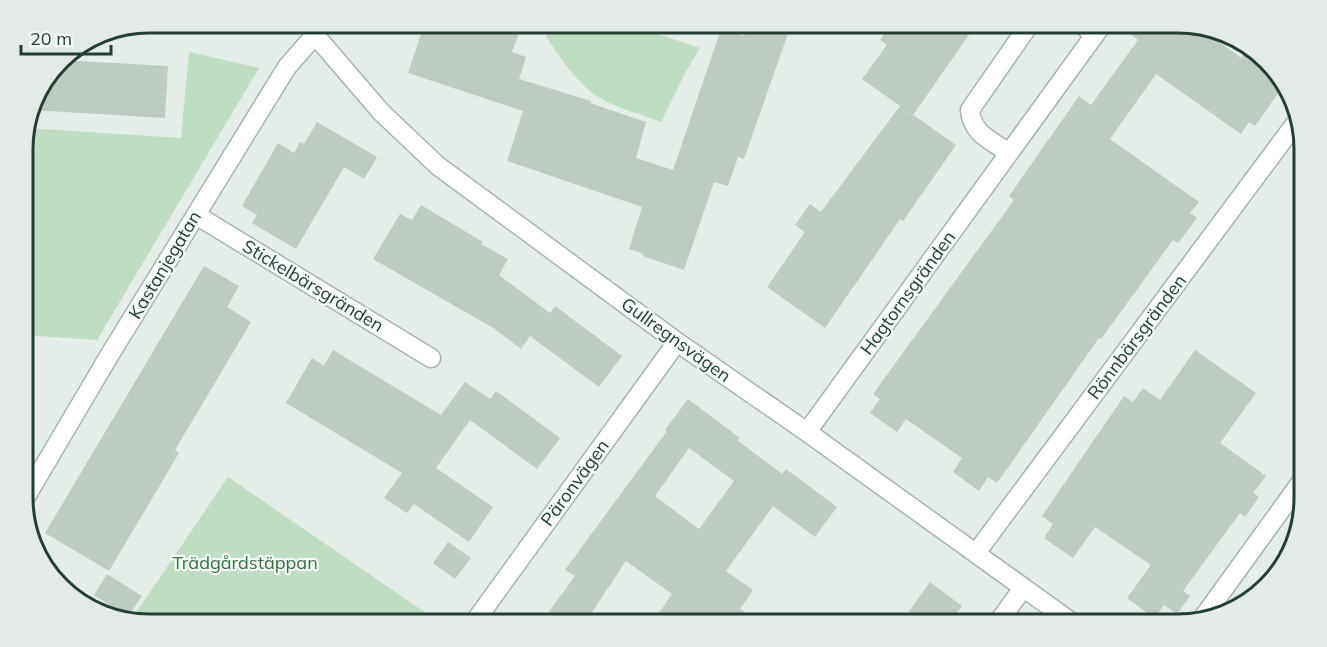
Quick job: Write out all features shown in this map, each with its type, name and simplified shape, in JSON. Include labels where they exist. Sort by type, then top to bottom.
[{"type":"street","name":"Kastanjegatan","points":[[33,485],[309,33]]},
{"type":"street","name":"Gullregnsvägen","points":[[315,33],[381,112],[438,166],[677,342],[807,432],[1060,614]]},
{"type":"street","points":[[1009,153],[977,130],[971,123],[970,110],[1023,33]]},
{"type":"street","name":"Hagtornsgränden","points":[[807,432],[1096,33]]},
{"type":"street","name":"Rönnbärsgränden","points":[[976,554],[1292,128]]},
{"type":"street","name":"Stickelbärsgränden","points":[[196,215],[430,358]]},
{"type":"street","name":"Päronvägen","points":[[480,614],[677,342]]},
{"type":"street","points":[[1209,610],[1294,492]]},
{"type":"street","points":[[1004,614],[1023,588]]},
{"type":"green space","points":[[547,33],[654,33],[700,48],[661,122],[598,97],[583,85],[546,37]]},
{"type":"green space","points":[[189,52],[259,68],[97,340],[33,336],[35,129],[181,138]]},
{"type":"green space","name":"Trädgårdstäppan","points":[[228,477],[427,614],[149,614],[136,613]]},
{"type":"building","points":[[421,33],[519,33],[512,52],[526,57],[519,79],[591,101],[590,103],[646,122],[636,158],[673,170],[720,33],[744,36],[745,33],[788,33],[744,159],[738,157],[728,186],[714,182],[684,270],[629,249],[642,207],[507,161],[523,111],[408,73]]},
{"type":"building","points":[[885,33],[970,33],[913,115],[956,145],[903,221],[900,219],[825,328],[767,287],[805,232],[795,225],[810,204],[821,212],[900,106],[862,79],[887,45],[880,40]]},
{"type":"building","points":[[1129,33],[1193,34],[1217,40],[1241,58],[1244,54],[1249,57],[1270,78],[1279,92],[1255,126],[1249,122],[1241,134],[1156,74],[1110,139],[1199,202],[1190,213],[1197,218],[1178,243],[1173,240],[1101,339],[1099,338],[997,483],[988,477],[979,491],[953,472],[962,458],[906,419],[897,432],[870,413],[880,399],[873,394],[1014,200],[1009,196],[1079,96],[1091,105],[1138,40]]},
{"type":"building","points":[[74,61],[168,66],[165,118],[40,111],[57,78]]},
{"type":"building","points":[[317,122],[377,157],[364,179],[344,167],[296,249],[252,223],[257,215],[242,206],[278,143],[294,153],[300,142],[304,144]]},
{"type":"building","points":[[421,205],[508,259],[499,275],[550,313],[555,306],[622,356],[599,387],[530,336],[521,349],[495,329],[373,259],[400,214],[412,220]]},
{"type":"building","points":[[204,266],[239,286],[227,307],[251,322],[175,450],[179,453],[109,571],[45,533]]},
{"type":"building","points":[[333,350],[441,415],[465,382],[490,399],[496,391],[560,438],[537,469],[470,420],[436,468],[493,507],[469,542],[414,504],[407,513],[384,498],[402,473],[286,403],[312,358],[324,366]]},
{"type":"building","points":[[1195,350],[1256,393],[1220,443],[1266,476],[1253,493],[1259,497],[1245,517],[1240,513],[1183,591],[1190,596],[1177,614],[1164,605],[1157,614],[1149,614],[1127,598],[1151,565],[1095,527],[1073,558],[1044,538],[1053,524],[1042,516],[1124,396],[1133,402],[1143,388],[1160,400]]},
{"type":"building","points":[[688,399],[740,438],[738,441],[782,474],[786,469],[837,507],[815,537],[773,506],[726,571],[753,590],[740,609],[747,614],[658,614],[672,594],[626,561],[591,614],[547,614],[575,576],[565,570],[667,431],[665,430]],"holes":[[[689,448],[734,481],[699,529],[655,496]]]},
{"type":"building","points":[[448,542],[471,558],[455,579],[433,563]]},
{"type":"building","points":[[107,574],[142,596],[131,613],[116,609],[94,595]]},
{"type":"building","points":[[930,582],[962,606],[956,614],[907,614]]}]
